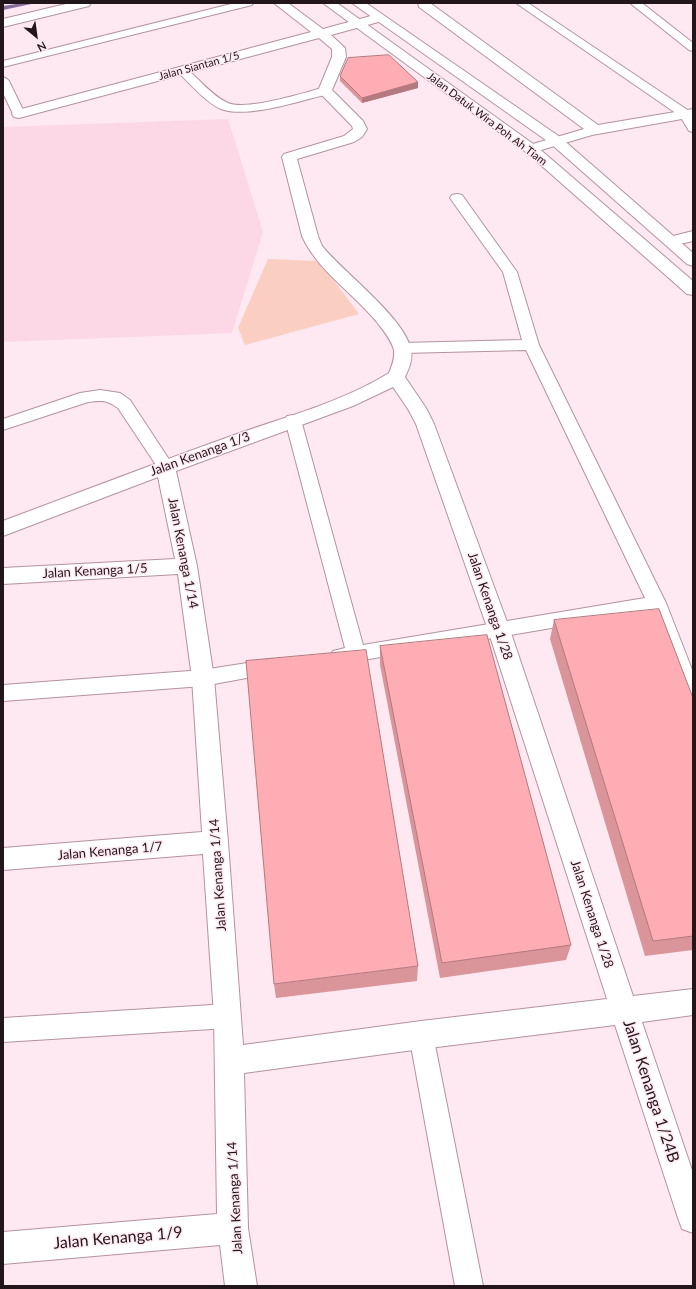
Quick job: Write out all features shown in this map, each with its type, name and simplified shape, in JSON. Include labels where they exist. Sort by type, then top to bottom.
[{"type":"street","points":[[3,22],[85,3]]},
{"type":"street","points":[[280,3],[338,48],[339,57],[325,91],[358,124],[360,129],[357,134],[349,139],[289,157],[310,236],[315,247],[386,321],[396,335],[402,348],[403,363],[396,377]]},
{"type":"street","name":"Jalan Datuk Wira Poh Ah Tiam","points":[[329,3],[531,149],[693,290]]},
{"type":"street","name":"Jalan Datuk Wira Poh Ah Tiam","points":[[358,3],[555,140],[693,261]]},
{"type":"street","points":[[428,4],[594,129]]},
{"type":"street","name":"Jalan Siantan 1/5","points":[[19,114],[378,18]]},
{"type":"street","points":[[531,149],[555,140],[594,129],[689,114]]},
{"type":"street","points":[[671,241],[693,236]]},
{"type":"street","name":"Jalan Kenanga 1/3","points":[[3,529],[166,466],[360,397],[379,389],[396,377]]},
{"type":"street","name":"Jalan Kenanga 1/28","points":[[396,377],[414,403],[425,424],[499,630],[624,1010]]},
{"type":"street","name":"Jalan Kenanga 1/14","points":[[166,466],[187,566],[203,678],[228,1016],[234,1228],[241,1286]]},
{"type":"street","name":"Jalan Kenanga 1/5","points":[[3,576],[187,566]]},
{"type":"street","name":"Jalan Kenanga 1/7","points":[[3,859],[216,842]]},
{"type":"street","points":[[230,1061],[421,1035],[693,1002]]},
{"type":"street","name":"Jalan Kenanga 1/24B","points":[[624,1010],[693,1218]]},
{"type":"street","name":"Jalan Kenanga 1/9","points":[[3,1248],[234,1228]]},
{"type":"lane","points":[[3,64],[248,3]]},
{"type":"lane","points":[[521,3],[689,114],[693,128]]},
{"type":"lane","points":[[635,3],[693,48]]},
{"type":"lane","points":[[183,71],[224,106],[238,108],[251,107],[325,91]]},
{"type":"lane","points":[[3,81],[19,114]]},
{"type":"lane","points":[[457,198],[510,272],[531,345],[657,603],[693,697]]},
{"type":"lane","points":[[402,348],[531,345]]},
{"type":"lane","points":[[3,426],[86,397],[100,395],[114,397],[124,404],[166,466]]},
{"type":"lane","points":[[293,420],[356,653]]},
{"type":"lane","points":[[325,658],[657,603]]},
{"type":"lane","points":[[3,693],[203,678],[287,665]]},
{"type":"lane","points":[[3,1030],[228,1016]]},
{"type":"lane","points":[[421,1035],[469,1286]]},
{"type":"shaded area","points":[[228,119],[263,232],[232,333],[3,342],[3,127]]},
{"type":"shaded area","points":[[268,259],[316,261],[323,266],[359,314],[245,345],[238,328]]},
{"type":"building","points":[[389,55],[418,82],[362,98],[340,76],[348,58]]},
{"type":"building","points":[[659,609],[693,698],[693,936],[653,941],[554,620]]},
{"type":"building","points":[[487,635],[571,945],[442,963],[380,646]]},
{"type":"building","points":[[366,650],[418,966],[274,984],[246,661]]},
{"type":"waterway","points":[[3,8],[33,3]]}]
